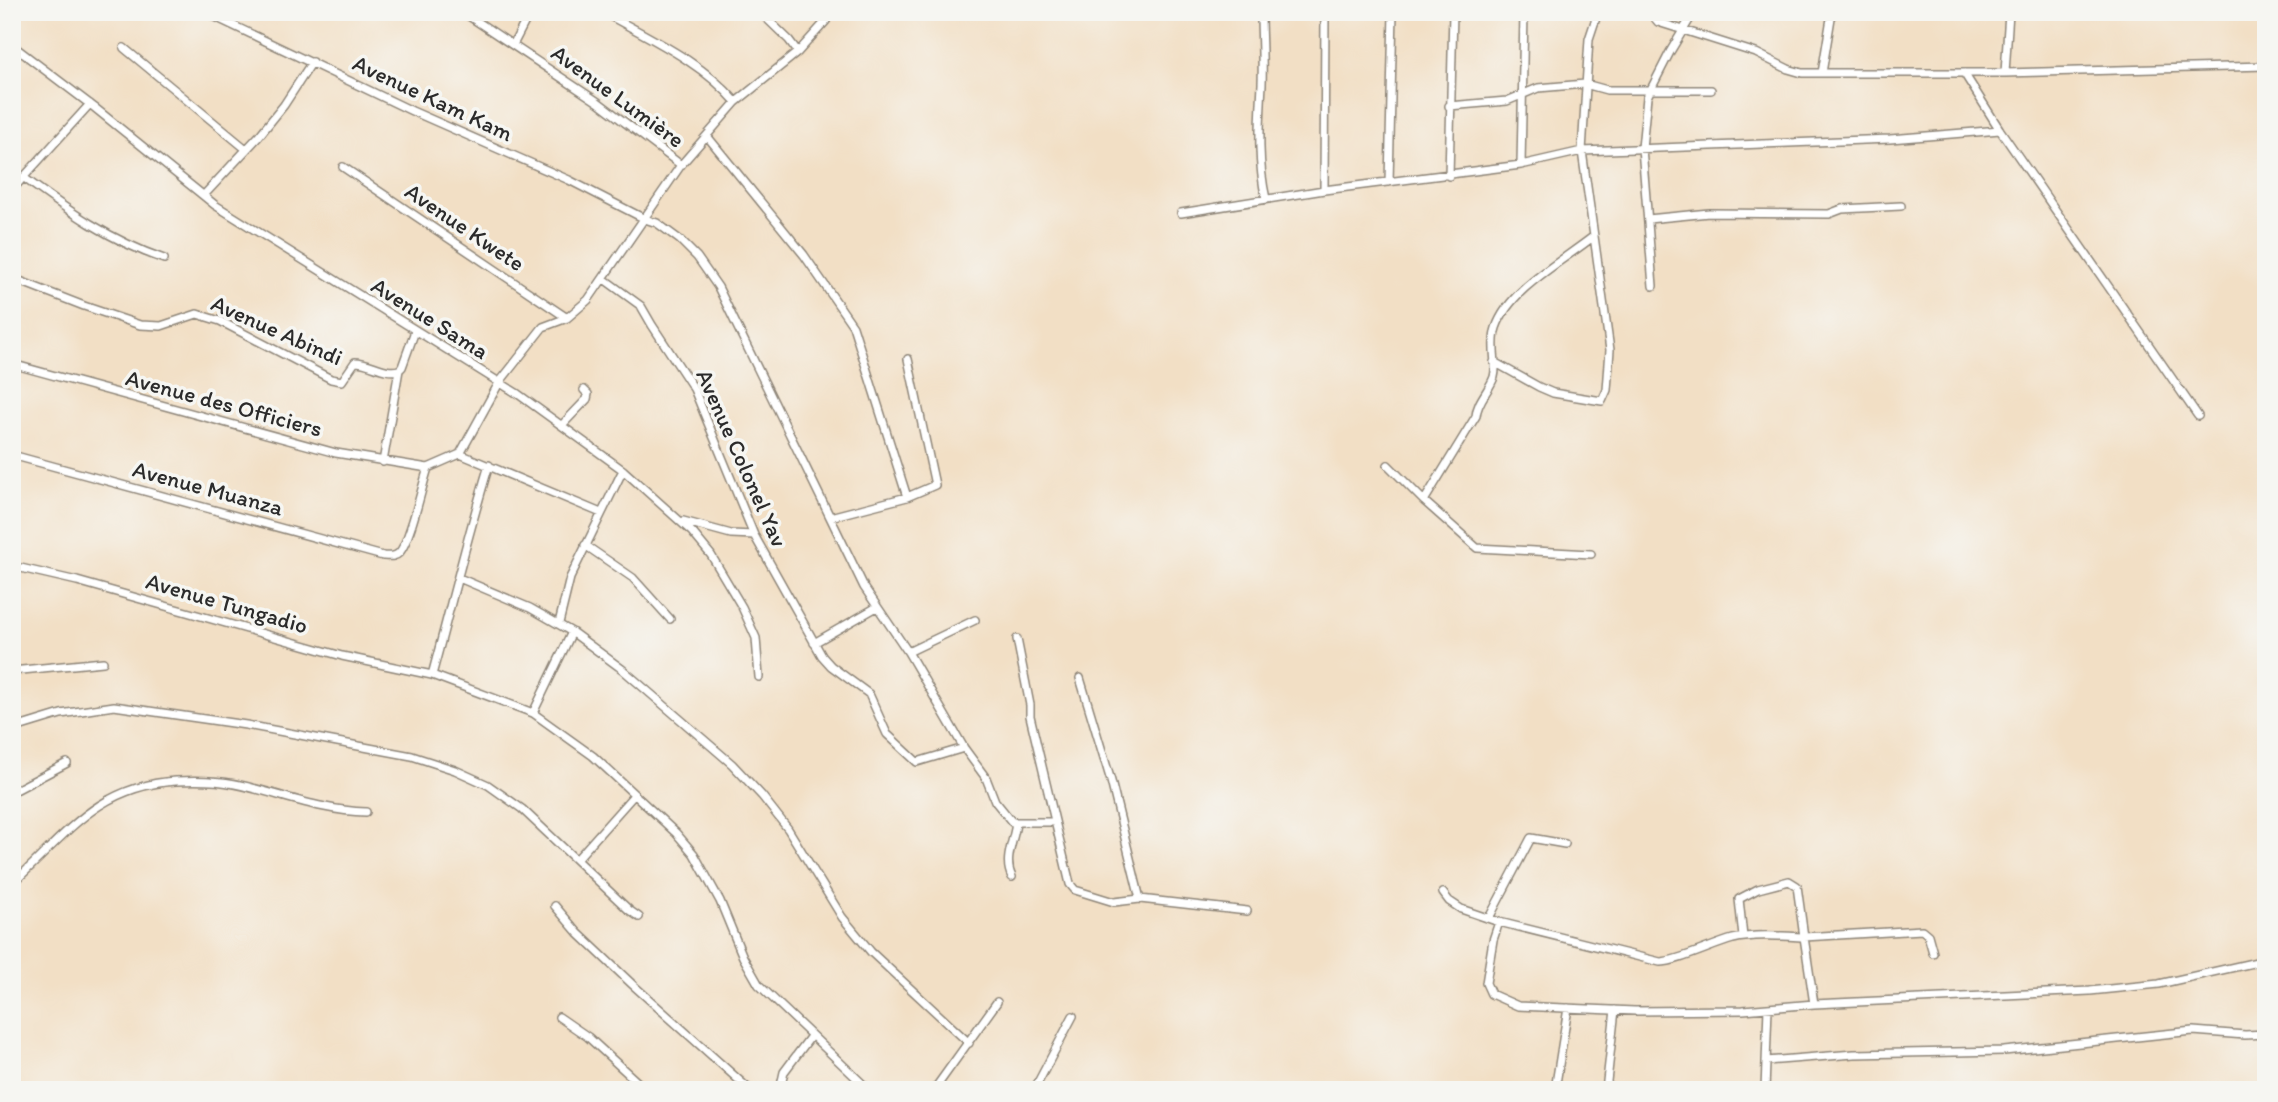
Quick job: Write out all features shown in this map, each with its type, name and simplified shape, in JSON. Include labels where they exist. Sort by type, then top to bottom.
[{"type":"street","name":"Avenue Kam Kam","points":[[205,12],[412,111],[569,180],[664,227],[680,240],[697,257],[718,287],[864,587],[908,652],[964,748],[986,778],[995,801],[1010,820],[1016,822]]},
{"type":"street","name":"Avenue Lumière","points":[[463,12],[598,102],[681,165]]},
{"type":"street","points":[[513,45],[530,12]]},
{"type":"street","points":[[603,12],[699,69],[724,88],[736,102]]},
{"type":"street","points":[[760,12],[798,52]]},
{"type":"street","points":[[428,468],[460,454],[499,383],[543,327],[567,318],[588,300],[681,165],[736,102],[798,52],[826,21],[830,12]]},
{"type":"street","points":[[1261,12],[1262,85],[1258,147],[1266,199]]},
{"type":"street","points":[[1324,190],[1325,12]]},
{"type":"street","points":[[1389,182],[1392,12]]},
{"type":"street","points":[[1449,176],[1452,12]]},
{"type":"street","points":[[1521,165],[1524,12]]},
{"type":"street","points":[[1494,362],[1546,390],[1602,401],[1607,390],[1610,350],[1582,151],[1589,39],[1598,12]]},
{"type":"street","points":[[1650,12],[1658,22],[1756,53],[1795,72],[2005,73],[2266,66]]},
{"type":"street","points":[[1653,286],[1642,148],[1649,90],[1694,12]]},
{"type":"street","points":[[1822,73],[1832,12]]},
{"type":"street","points":[[2005,73],[2009,12]]},
{"type":"street","points":[[124,48],[246,149]]},
{"type":"street","name":"Avenue Sama","points":[[14,49],[90,104],[205,194],[215,205],[499,383],[563,425],[622,470],[681,521],[700,540],[710,555],[750,624],[758,645],[759,677]]},
{"type":"street","points":[[205,194],[284,105],[312,62]]},
{"type":"street","points":[[1964,73],[2000,130],[2198,416]]},
{"type":"street","points":[[1449,106],[1507,100],[1538,88],[1585,84],[1608,90],[1711,90]]},
{"type":"street","points":[[12,190],[90,104]]},
{"type":"street","points":[[1181,212],[1324,190],[1449,176],[1521,165],[1582,151],[1890,139],[2000,130]]},
{"type":"street","points":[[707,136],[804,255],[852,326],[907,497]]},
{"type":"street","name":"Avenue Kwete","points":[[343,167],[567,318]]},
{"type":"street","points":[[23,177],[105,234],[164,259]]},
{"type":"street","points":[[1647,219],[1709,213],[1829,214],[1842,209],[1901,206]]},
{"type":"street","points":[[1424,501],[1476,416],[1478,406],[1494,378],[1492,348],[1495,331],[1508,304],[1545,272],[1594,236]]},
{"type":"street","name":"Avenue Abindi","points":[[12,278],[140,325],[161,326],[197,314],[220,321],[331,379],[342,381],[355,362],[364,362],[385,371],[399,370]]},
{"type":"street","name":"Avenue Colonel Yav","points":[[604,279],[647,314],[694,389],[754,535],[814,643],[831,666],[869,694],[887,734],[917,762],[964,748]]},
{"type":"street","points":[[383,462],[399,370],[415,331]]},
{"type":"street","points":[[830,517],[907,497],[935,485],[908,359]]},
{"type":"street","name":"Avenue des Officiers","points":[[12,364],[336,453],[428,468]]},
{"type":"street","points":[[563,425],[587,399],[584,390]]},
{"type":"street","points":[[460,454],[601,513]]},
{"type":"street","name":"Avenue Muanza","points":[[12,455],[383,556],[394,556],[400,552],[407,538],[428,468]]},
{"type":"street","points":[[432,675],[459,578],[468,532],[489,465]]},
{"type":"street","points":[[1388,465],[1477,548],[1591,554]]},
{"type":"street","points":[[559,623],[570,578],[622,470]]},
{"type":"street","points":[[681,521],[731,534],[754,535]]},
{"type":"street","points":[[584,545],[633,578],[670,619]]},
{"type":"street","name":"Avenue Tungadio","points":[[12,566],[77,581],[342,656],[432,675],[533,713],[593,756],[633,796],[676,833],[694,854],[720,901],[751,974],[759,985],[869,1090]]},
{"type":"street","points":[[459,578],[559,623],[622,669],[732,764],[788,829],[842,918],[871,952],[969,1043]]},
{"type":"street","points":[[814,643],[877,607]]},
{"type":"street","points":[[908,652],[975,620]]},
{"type":"street","points":[[533,713],[572,632]]},
{"type":"street","points":[[1017,639],[1030,716],[1054,822],[1070,884],[1075,890],[1114,902],[1140,899],[1247,911]]},
{"type":"street","points":[[12,671],[103,662]]},
{"type":"street","points":[[1080,678],[1111,781],[1140,899]]},
{"type":"street","points":[[12,729],[61,714],[114,706],[246,725],[412,755],[488,785],[522,809],[639,917]]},
{"type":"street","points":[[12,792],[67,763]]},
{"type":"street","points":[[12,884],[91,810],[113,796],[159,782],[188,780],[234,783],[329,809],[366,812]]},
{"type":"street","points":[[577,859],[633,796]]},
{"type":"street","points":[[1012,877],[1008,860],[1016,822],[1054,822]]},
{"type":"street","points":[[1489,918],[1531,838],[1565,844]]},
{"type":"street","points":[[1743,937],[1739,899],[1758,889],[1789,881],[1797,886],[1814,1004]]},
{"type":"street","points":[[1443,893],[1452,905],[1500,922],[1660,962],[1743,937],[1804,937],[1922,930],[1928,935],[1933,953]]},
{"type":"street","points":[[555,906],[578,933],[750,1090]]},
{"type":"street","points":[[1500,922],[1485,977],[1491,994],[1518,1006],[1615,1010],[1768,1008],[2090,991],[2159,984],[2266,960]]},
{"type":"street","points":[[934,1090],[997,1002]]},
{"type":"street","points":[[1555,1090],[1568,1008]]},
{"type":"street","points":[[1765,1090],[1768,1008]]},
{"type":"street","points":[[1606,1090],[1615,1010]]},
{"type":"street","points":[[1034,1090],[1073,1016]]},
{"type":"street","points":[[559,1017],[588,1037],[646,1090]]},
{"type":"street","points":[[1766,1061],[1854,1055],[2004,1051],[2193,1031],[2266,1034]]},
{"type":"street","points":[[780,1090],[784,1072],[811,1036]]}]
